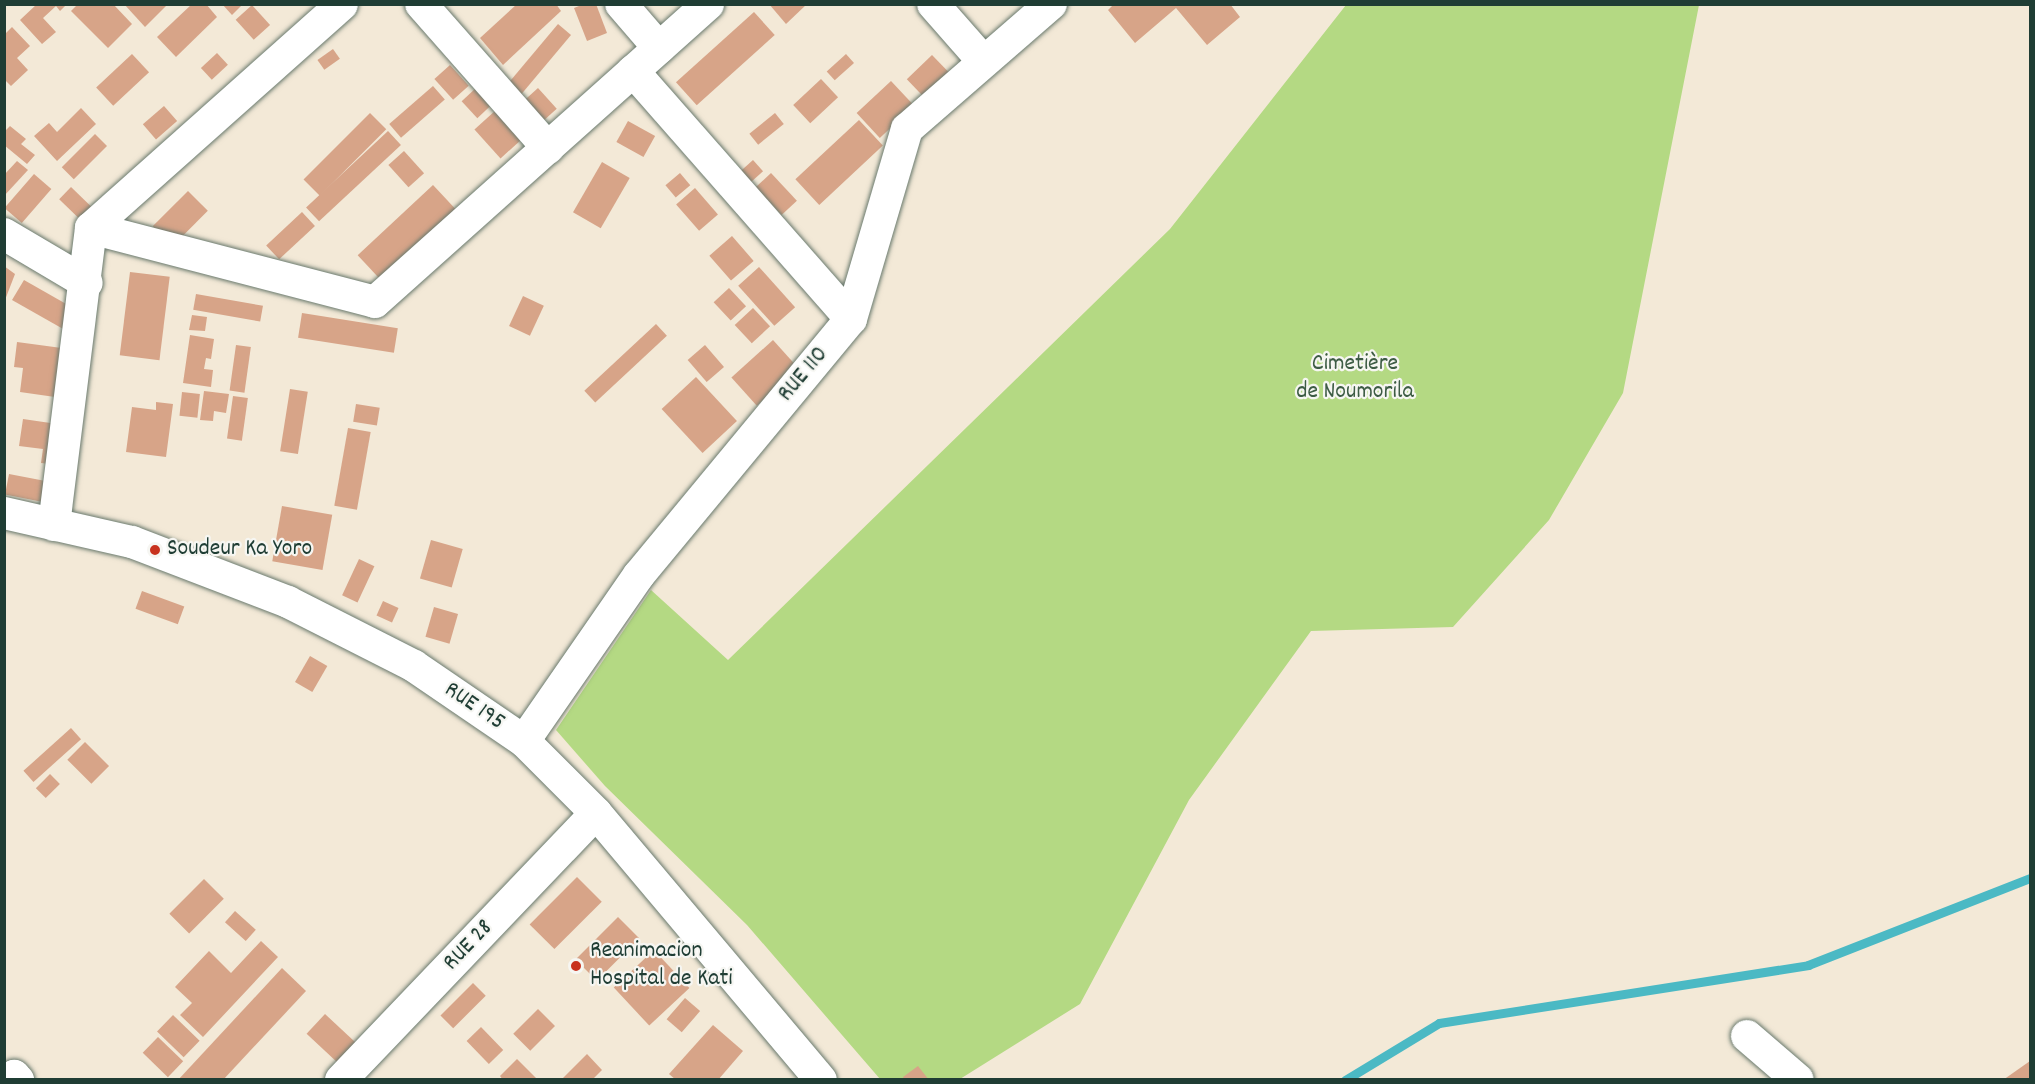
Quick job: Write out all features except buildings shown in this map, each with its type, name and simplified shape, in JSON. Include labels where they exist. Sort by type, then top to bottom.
[{"type":"street","points":[[54,525],[87,283],[91,228],[342,4]]},
{"type":"street","points":[[421,4],[548,148]]},
{"type":"street","points":[[621,4],[659,48]]},
{"type":"street","points":[[91,228],[375,302],[708,4]]},
{"type":"street","points":[[933,4],[983,62]]},
{"type":"street","name":"RUE 110","points":[[524,741],[639,575],[851,319],[908,129],[1051,4]]},
{"type":"street","points":[[633,71],[851,319]]},
{"type":"street","points":[[4,234],[87,283]]},
{"type":"street","name":"RUE 195","points":[[4,513],[132,542],[288,602],[414,666],[524,741],[596,813],[821,1080]]},
{"type":"street","name":"RUE 28","points":[[343,1079],[596,813]]},
{"type":"street","points":[[1747,1036],[1798,1080]]},
{"type":"street","points":[[10,1080],[14,1076],[18,1080]]},
{"type":"green space","name":"Cimetière de Noumorila","points":[[1346,5],[1699,5],[1623,393],[1549,520],[1453,627],[1311,631],[1189,800],[1080,1004],[960,1079],[880,1079],[747,925],[605,786],[556,730],[651,590],[728,660],[1170,229]]},
{"type":"waterway","points":[[1345,1080],[1439,1023],[1808,965],[2030,878]]},
{"type":"place","name":"Soudeur Ka Yoro","points":[[155,550]]},
{"type":"place","name":"Reanimacion Hospital de Kati","points":[[576,966]]}]
